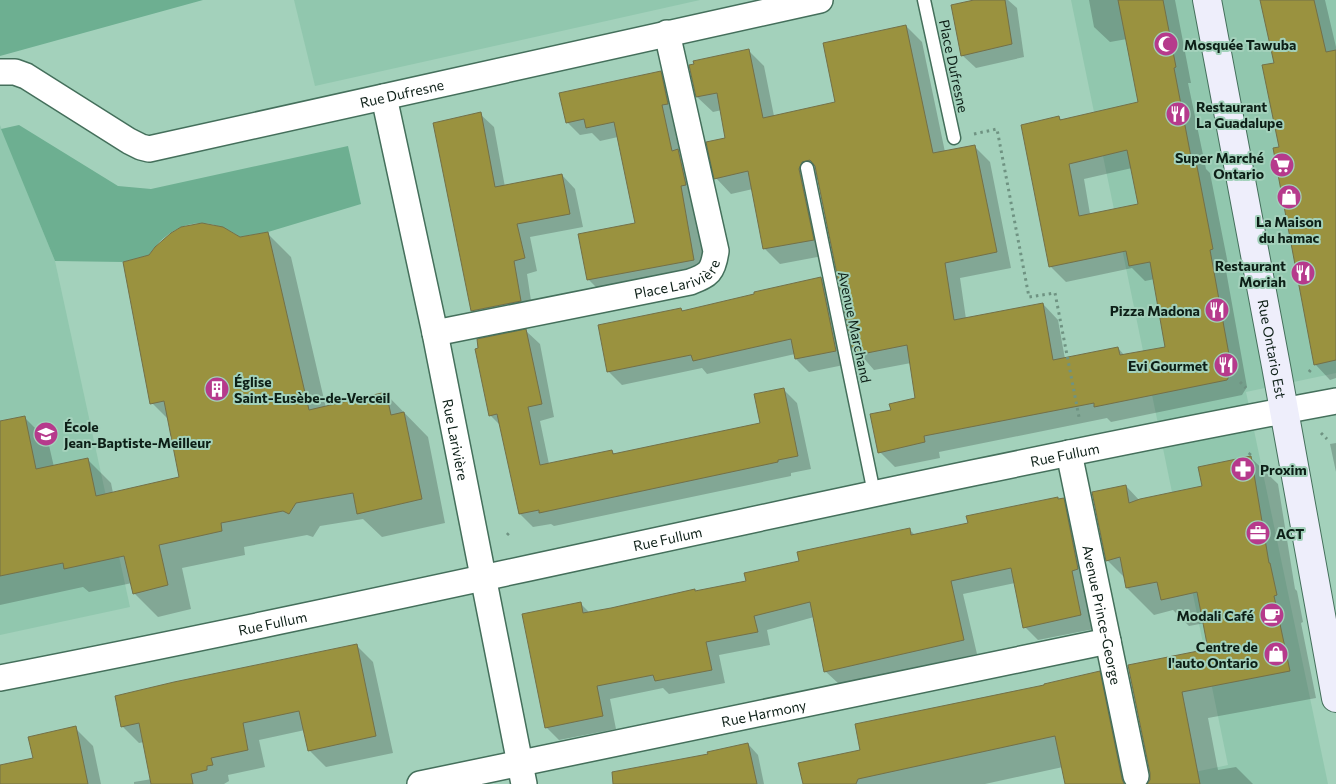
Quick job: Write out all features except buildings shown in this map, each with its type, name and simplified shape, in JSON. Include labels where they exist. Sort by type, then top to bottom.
[{"type":"main road","name":"Rue Ontario Est","points":[[1207,0],[1336,698]]},
{"type":"street","name":"Rue Dufresne","points":[[0,72],[15,72],[26,76],[129,141],[141,147],[149,148],[820,0]]},
{"type":"street","name":"Place Larivière","points":[[435,333],[690,282],[704,277],[711,270],[716,251],[667,33]]},
{"type":"street","name":"Rue Larivière","points":[[384,97],[435,333],[522,774]]},
{"type":"street","name":"Rue Fullum","points":[[0,678],[178,643],[874,493],[1336,401]]},
{"type":"street","name":"Avenue Prince-George","points":[[1069,453],[1136,776]]},
{"type":"street","name":"Rue Harmony","points":[[420,784],[522,774],[1108,641]]},
{"type":"lane","name":"Place Dufresne","points":[[924,0],[954,138]]},
{"type":"lane","name":"Avenue Marchand","points":[[807,168],[874,493]]},
{"type":"path","points":[[954,138],[998,129],[1029,297],[1055,293],[1079,417]]},
{"type":"path","points":[[1309,372],[1312,368]]},
{"type":"path","points":[[1240,382],[1246,388]]},
{"type":"path","points":[[1321,432],[1327,439]]},
{"type":"path","points":[[1249,455],[1253,450]]},
{"type":"path","points":[[507,535],[510,532]]},
{"type":"shaded area","points":[[0,0],[203,0],[0,56]]},
{"type":"shaded area","points":[[294,0],[700,0],[315,86]]},
{"type":"shaded area","points":[[1071,0],[1336,0],[1336,373],[1246,392],[1328,784],[1138,784],[1228,765]]},
{"type":"shaded area","name":"École Jean-Baptiste-Meilleur","points":[[0,125],[55,261],[130,607],[0,635]]},
{"type":"shaded area","points":[[19,125],[118,186],[151,189],[348,146],[361,204],[268,232],[240,237],[227,229],[215,225],[190,224],[168,234],[149,255],[123,262],[55,261],[1,129]]},
{"type":"place","name":"Mosquée Tawuba","points":[[1166,44]]},
{"type":"place","name":"Restaurant La Guadalupe","points":[[1178,114]]},
{"type":"place","name":"Super Marché Ontario","points":[[1282,165]]},
{"type":"place","name":"La Maison du hamac","points":[[1289,197]]},
{"type":"place","name":"Restaurant Moriah","points":[[1303,273]]},
{"type":"place","name":"Pizza Madona","points":[[1217,310]]},
{"type":"place","name":"Evi Gourmet","points":[[1226,365]]},
{"type":"place","name":"Église Saint-Eusèbe-de-Verceil","points":[[217,389]]},
{"type":"place","name":"École Jean-Baptiste-Meilleur","points":[[46,434]]},
{"type":"place","name":"Proxim","points":[[1243,469]]},
{"type":"place","name":"ACT","points":[[1258,533]]},
{"type":"place","name":"Modali Café","points":[[1272,615]]},
{"type":"place","name":"Centre de l'auto Ontario","points":[[1276,654]]}]
